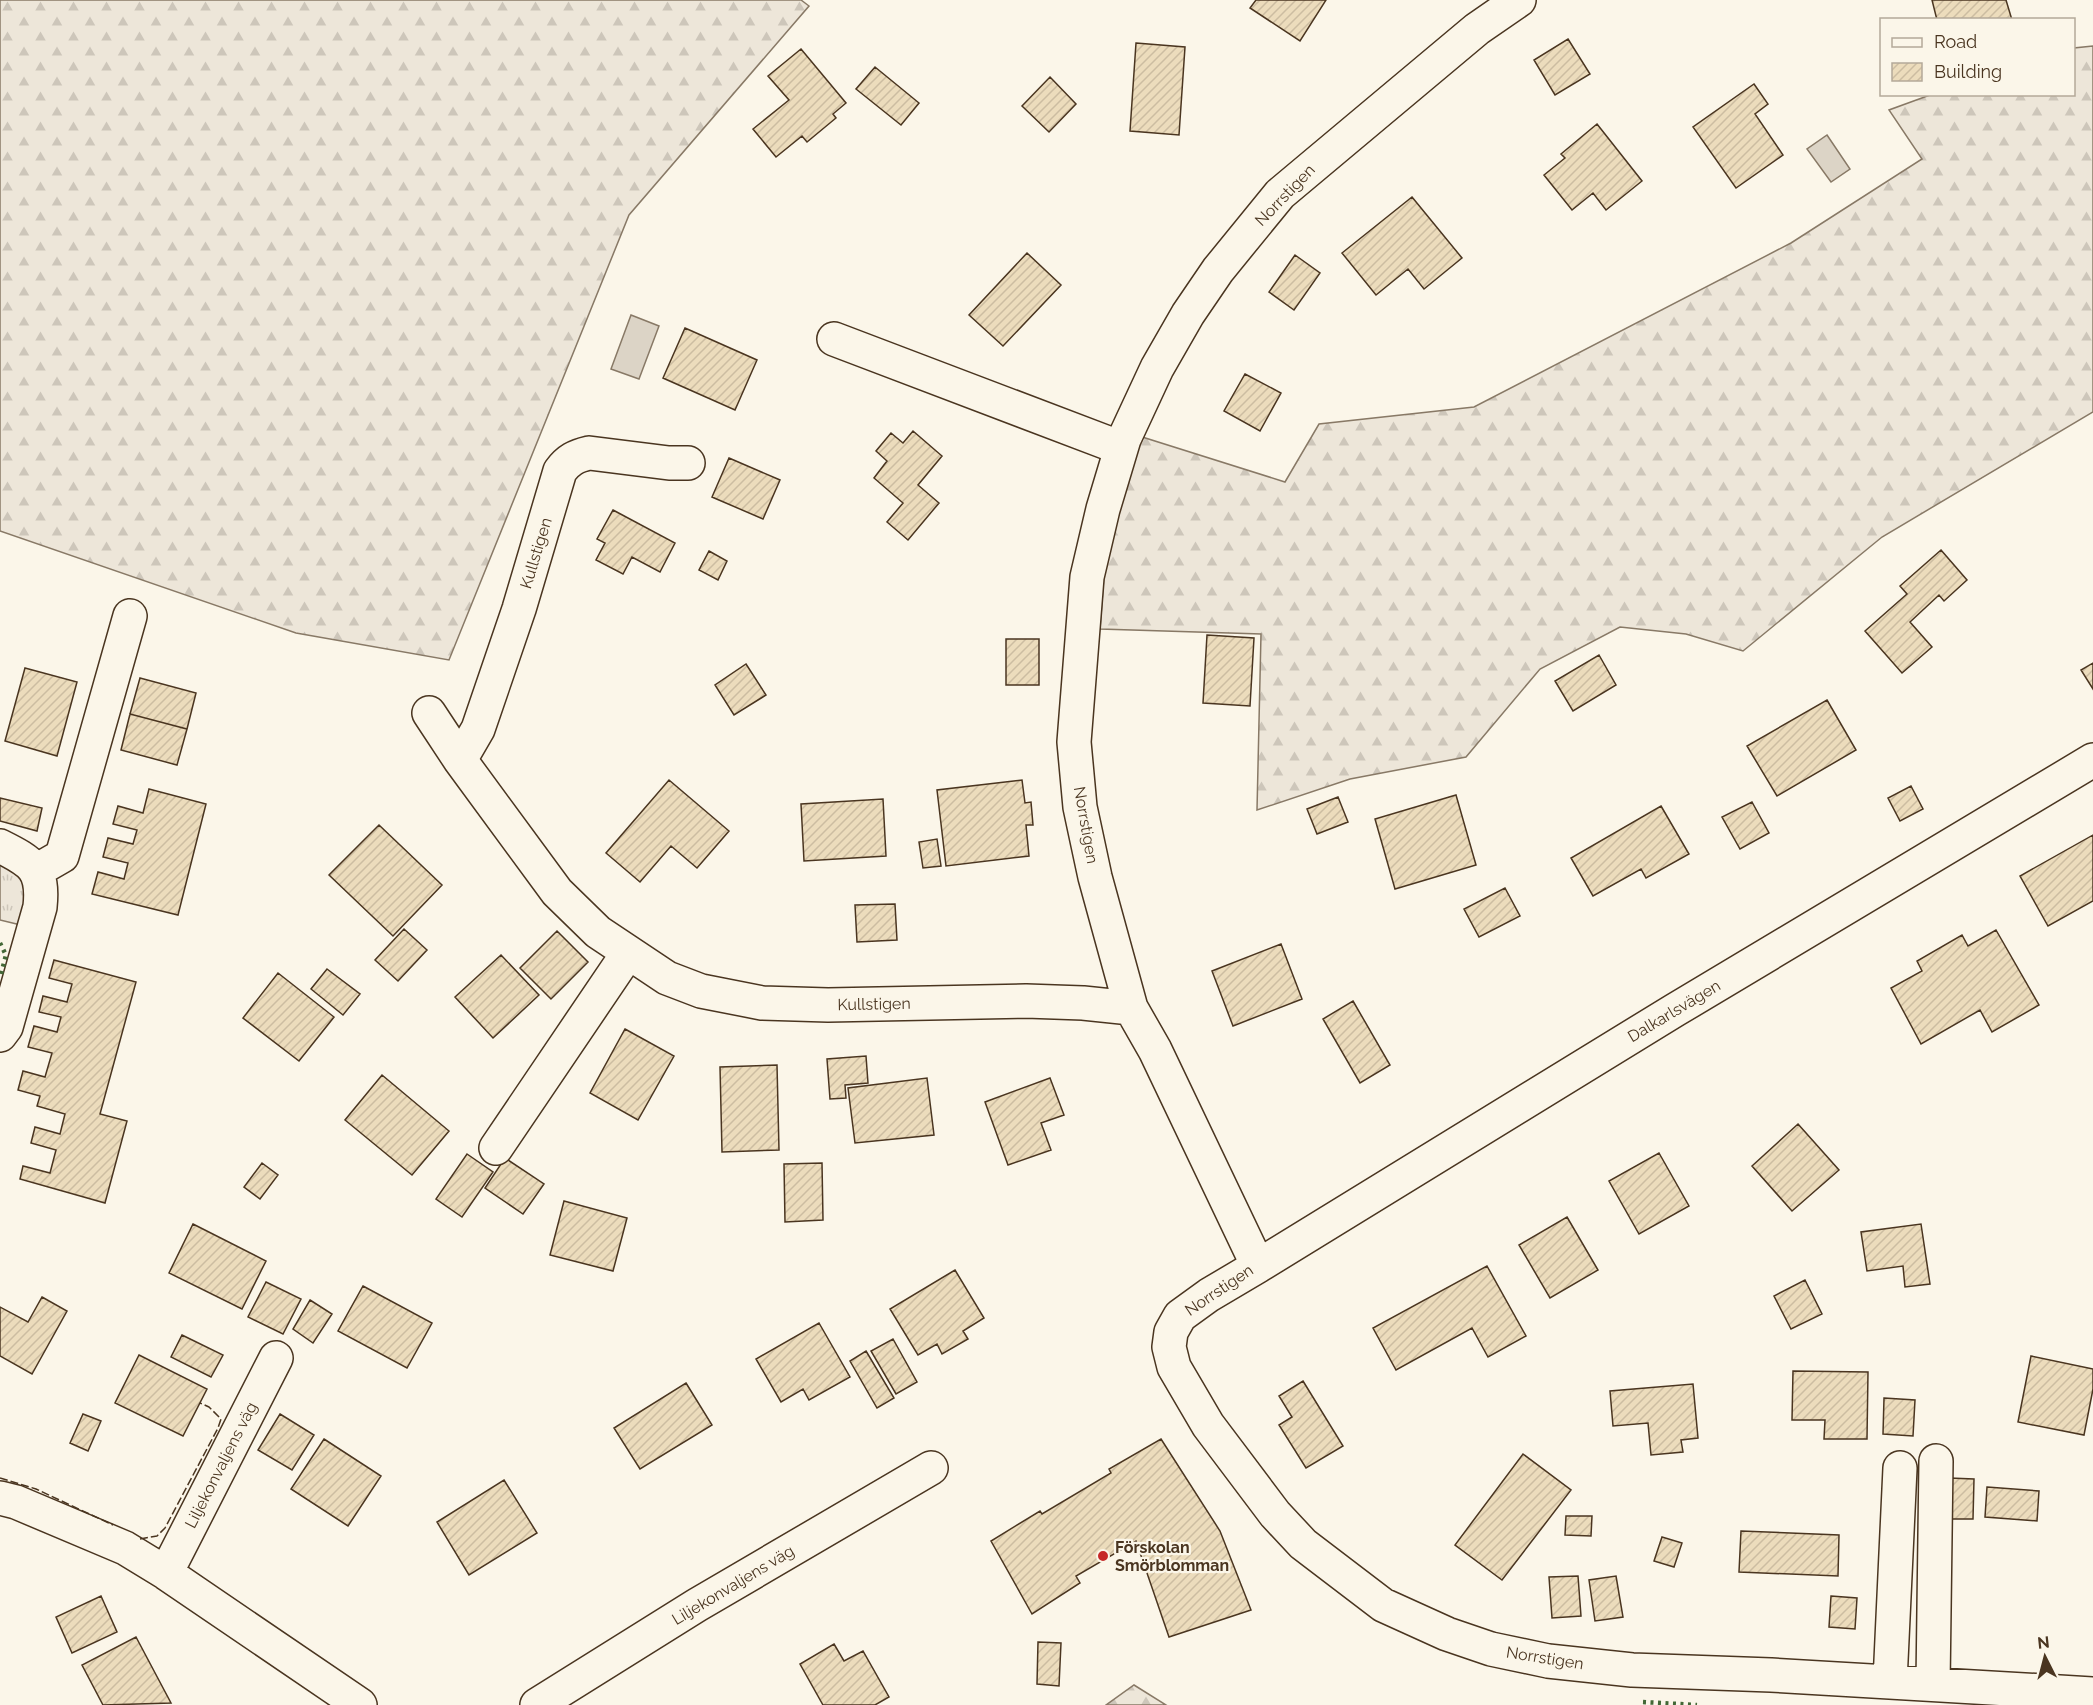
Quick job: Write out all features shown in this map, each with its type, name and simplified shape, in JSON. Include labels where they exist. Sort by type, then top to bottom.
[{"type":"street","name":"Norrstigen","points":[[1519,0],[1477,29],[1281,194],[1218,270],[1188,314],[1157,368],[1121,448],[1103,509],[1088,577],[1074,742],[1080,807],[1098,887],[1131,1008],[1155,1050],[1258,1266],[1209,1295],[1180,1316],[1171,1332],[1169,1347],[1174,1367],[1208,1425],[1275,1514],[1303,1544],[1383,1605],[1448,1634],[1491,1649],[1548,1661],[1632,1670],[2093,1694]]},
{"type":"street","points":[[834,339],[1121,448]]},
{"type":"street","name":"Kullstigen","points":[[460,760],[478,729],[519,609],[560,471],[566,463],[578,455],[589,453],[650,462],[688,463]]},
{"type":"street","points":[[36,871],[62,856],[130,616]]},
{"type":"street","name":"Kullstigen","points":[[429,712],[460,760],[557,892],[598,932],[666,978],[701,991],[762,1003],[839,1005],[1026,1001],[1131,1008]]},
{"type":"street","name":"Dalkarlsvägen","points":[[1258,1266],[1665,1016],[2093,760]]},
{"type":"street","points":[[0,846],[21,856],[36,871],[41,891],[40,907],[6,1027],[0,1035]]},
{"type":"street","points":[[496,1148],[628,952]]},
{"type":"street","name":"Liljekonvaljens väg","points":[[166,1572],[276,1358]]},
{"type":"street","points":[[1933,1684],[1936,1461]]},
{"type":"street","name":"Liljekonvaljens väg","points":[[537,1705],[697,1605],[931,1468]]},
{"type":"street","points":[[1890,1682],[1900,1468]]},
{"type":"street","points":[[0,1498],[124,1548],[166,1572],[360,1705]]},
{"type":"green space","points":[[0,0],[801,0],[809,6],[629,215],[449,660],[296,633],[0,531]]},
{"type":"green space","points":[[2093,46],[2093,412],[1882,537],[1743,651],[1686,634],[1620,627],[1540,669],[1466,757],[1350,779],[1257,810],[1261,634],[1100,629],[1106,548],[1139,436],[1285,482],[1319,424],[1474,407],[1791,243],[1922,159],[1889,110],[1927,96],[2075,96],[2075,48]]},
{"type":"green space","points":[[0,855],[26,873],[25,926],[0,920]]},
{"type":"green space","points":[[1134,1685],[1166,1705],[1106,1705]]},
{"type":"shaded area","points":[[1827,135],[1850,169],[1831,182],[1807,149]]},
{"type":"shaded area","points":[[631,315],[659,326],[639,379],[611,369]]},
{"type":"building","points":[[1256,0],[1326,0],[1300,41],[1250,8]]},
{"type":"building","points":[[1932,0],[2006,0],[2011,18],[1936,18]]},
{"type":"building","points":[[1568,39],[1590,74],[1555,95],[1534,60]]},
{"type":"building","points":[[1136,43],[1185,47],[1179,135],[1130,131]]},
{"type":"building","points":[[801,49],[846,103],[833,114],[836,118],[807,142],[802,136],[776,157],[753,129],[789,100],[768,76]]},
{"type":"building","points":[[875,67],[919,103],[901,125],[856,89]]},
{"type":"building","points":[[1050,77],[1076,104],[1049,132],[1022,106]]},
{"type":"building","points":[[1754,84],[1768,104],[1755,114],[1783,155],[1736,188],[1693,127]]},
{"type":"building","points":[[1597,124],[1642,181],[1606,210],[1593,193],[1572,210],[1544,175],[1565,158],[1561,154]]},
{"type":"building","points":[[1412,197],[1462,258],[1424,289],[1408,269],[1376,295],[1342,253]]},
{"type":"building","points":[[1027,253],[1061,285],[1003,346],[969,315]]},
{"type":"building","points":[[1295,255],[1320,273],[1294,310],[1269,292]]},
{"type":"building","points":[[685,328],[757,360],[735,410],[663,378]]},
{"type":"building","points":[[1245,374],[1281,393],[1260,431],[1224,411]]},
{"type":"building","points":[[913,431],[942,456],[918,485],[939,503],[908,540],[887,522],[903,503],[874,478],[887,461],[876,451],[891,433],[903,443]]},
{"type":"building","points":[[729,458],[780,480],[763,519],[712,497]]},
{"type":"building","points":[[613,510],[675,543],[660,572],[632,557],[623,574],[596,560],[605,543],[597,539]]},
{"type":"building","points":[[1941,550],[1967,580],[1944,601],[1939,595],[1910,622],[1932,647],[1902,673],[1865,631],[1907,594],[1900,586]]},
{"type":"building","points":[[709,551],[727,561],[718,580],[699,570]]},
{"type":"building","points":[[1207,635],[1254,638],[1250,706],[1203,703]]},
{"type":"building","points":[[1006,639],[1039,639],[1039,685],[1006,685]]},
{"type":"building","points":[[1599,655],[1616,685],[1573,711],[1555,681]]},
{"type":"building","points":[[2093,663],[2093,689],[2081,670]]},
{"type":"building","points":[[746,664],[766,695],[734,715],[715,685]]},
{"type":"building","points":[[25,668],[77,682],[57,756],[5,741]]},
{"type":"building","points":[[140,678],[196,693],[187,729],[130,714]]},
{"type":"building","points":[[1827,700],[1856,750],[1777,796],[1747,746]]},
{"type":"building","points":[[130,714],[187,729],[177,765],[121,750]]},
{"type":"building","points":[[669,780],[729,831],[697,868],[671,846],[640,882],[606,853]]},
{"type":"building","points":[[1022,780],[1025,803],[1031,802],[1033,825],[1026,825],[1029,856],[946,866],[937,790]]},
{"type":"building","points":[[1911,786],[1923,809],[1900,821],[1888,798]]},
{"type":"building","points":[[149,789],[206,804],[178,915],[92,894],[98,872],[124,879],[128,863],[103,857],[108,838],[133,844],[137,830],[113,824],[118,806],[143,813]]},
{"type":"building","points":[[1456,795],[1476,865],[1395,889],[1375,819]]},
{"type":"building","points":[[1338,797],[1348,822],[1317,834],[1307,809]]},
{"type":"building","points":[[0,798],[42,808],[37,831],[0,821]]},
{"type":"building","points":[[883,799],[886,856],[804,861],[801,804]]},
{"type":"building","points":[[1752,802],[1769,833],[1740,849],[1722,817]]},
{"type":"building","points":[[1661,806],[1689,854],[1646,878],[1641,869],[1593,896],[1571,858]]},
{"type":"building","points":[[379,825],[442,885],[393,936],[329,875]]},
{"type":"building","points":[[2093,835],[2093,901],[2048,926],[2020,876]]},
{"type":"building","points":[[937,839],[941,866],[923,868],[919,842]]},
{"type":"building","points":[[1505,888],[1520,916],[1479,937],[1464,909]]},
{"type":"building","points":[[895,904],[897,940],[857,942],[855,905]]},
{"type":"building","points":[[404,929],[427,950],[398,981],[375,960]]},
{"type":"building","points":[[1996,930],[2039,1005],[1992,1032],[1980,1010],[1921,1044],[1891,988],[1922,971],[1917,961],[1962,935],[1968,946]]},
{"type":"building","points":[[557,931],[588,962],[551,999],[520,968]]},
{"type":"building","points":[[1281,944],[1302,999],[1233,1026],[1212,971]]},
{"type":"building","points":[[501,955],[539,995],[493,1038],[455,997]]},
{"type":"building","points":[[54,960],[136,982],[100,1114],[127,1121],[105,1203],[20,1179],[23,1166],[50,1173],[56,1150],[31,1143],[35,1127],[60,1134],[65,1114],[37,1106],[40,1096],[18,1090],[23,1071],[45,1077],[52,1053],[28,1047],[34,1026],[57,1032],[61,1017],[39,1012],[43,996],[67,1002],[72,984],[49,978]]},
{"type":"building","points":[[327,969],[360,994],[343,1015],[311,989]]},
{"type":"building","points":[[278,973],[334,1017],[299,1061],[243,1018]]},
{"type":"building","points":[[1353,1001],[1390,1065],[1360,1083],[1323,1019]]},
{"type":"building","points":[[625,1029],[674,1056],[638,1120],[590,1093]]},
{"type":"building","points":[[866,1056],[868,1083],[845,1085],[846,1098],[830,1099],[827,1059]]},
{"type":"building","points":[[777,1065],[779,1150],[722,1152],[720,1067]]},
{"type":"building","points":[[382,1075],[449,1131],[412,1175],[345,1120]]},
{"type":"building","points":[[927,1078],[934,1135],[855,1143],[848,1088]]},
{"type":"building","points":[[1050,1078],[1064,1115],[1041,1123],[1051,1150],[1008,1165],[985,1102]]},
{"type":"building","points":[[1798,1124],[1839,1170],[1792,1211],[1752,1166]]},
{"type":"building","points":[[1659,1153],[1689,1206],[1639,1234],[1609,1181]]},
{"type":"building","points":[[467,1154],[493,1172],[462,1217],[436,1199]]},
{"type":"building","points":[[505,1158],[544,1184],[523,1214],[485,1188]]},
{"type":"building","points":[[262,1163],[278,1175],[260,1199],[244,1187]]},
{"type":"building","points":[[822,1163],[823,1220],[785,1222],[784,1164]]},
{"type":"building","points":[[564,1201],[627,1218],[613,1271],[550,1255]]},
{"type":"building","points":[[1567,1217],[1598,1270],[1550,1298],[1519,1245]]},
{"type":"building","points":[[193,1224],[266,1261],[242,1309],[169,1273]]},
{"type":"building","points":[[1921,1224],[1930,1284],[1905,1287],[1903,1266],[1867,1271],[1861,1232]]},
{"type":"building","points":[[1487,1266],[1526,1336],[1488,1357],[1472,1328],[1396,1370],[1373,1328]]},
{"type":"building","points":[[955,1270],[984,1318],[963,1331],[968,1339],[942,1354],[937,1344],[918,1355],[890,1309]]},
{"type":"building","points":[[1805,1280],[1822,1314],[1791,1329],[1774,1296]]},
{"type":"building","points":[[266,1282],[301,1299],[283,1334],[248,1317]]},
{"type":"building","points":[[363,1286],[432,1323],[407,1368],[338,1331]]},
{"type":"building","points":[[42,1297],[67,1311],[32,1374],[0,1356],[0,1307],[28,1322]]},
{"type":"building","points":[[310,1300],[332,1314],[313,1343],[293,1329]]},
{"type":"building","points":[[819,1323],[850,1377],[809,1400],[803,1389],[781,1402],[756,1359]]},
{"type":"building","points":[[182,1335],[223,1355],[211,1377],[171,1357]]},
{"type":"building","points":[[893,1339],[917,1382],[896,1394],[871,1351]]},
{"type":"building","points":[[866,1351],[894,1398],[877,1408],[850,1361]]},
{"type":"building","points":[[139,1355],[207,1389],[183,1436],[115,1403]]},
{"type":"building","points":[[2031,1356],[2093,1369],[2093,1389],[2084,1435],[2018,1422]]},
{"type":"building","points":[[1793,1371],[1868,1372],[1867,1439],[1824,1439],[1825,1420],[1792,1420]]},
{"type":"building","points":[[1303,1381],[1343,1446],[1306,1468],[1279,1425],[1292,1417],[1279,1396]]},
{"type":"building","points":[[686,1383],[712,1425],[640,1469],[614,1428]]},
{"type":"building","points":[[1693,1384],[1698,1438],[1681,1440],[1683,1452],[1651,1455],[1648,1423],[1613,1426],[1610,1391]]},
{"type":"building","points":[[1884,1398],[1915,1400],[1913,1436],[1883,1434]]},
{"type":"building","points":[[83,1414],[101,1421],[88,1451],[70,1443]]},
{"type":"building","points":[[280,1414],[314,1435],[292,1470],[258,1450]]},
{"type":"building","points":[[324,1439],[381,1476],[348,1526],[291,1489]]},
{"type":"building","points":[[1161,1439],[1220,1531],[1251,1610],[1169,1637],[1136,1541],[1076,1576],[1080,1583],[1032,1614],[991,1541],[1040,1511],[1042,1514],[1111,1473],[1109,1469]]},
{"type":"building","points":[[1523,1454],[1571,1490],[1502,1580],[1455,1545]]},
{"type":"building","points":[[1949,1478],[1974,1479],[1973,1519],[1947,1519]]},
{"type":"building","points":[[504,1480],[537,1533],[469,1575],[437,1522]]},
{"type":"building","points":[[1987,1487],[2039,1491],[2037,1521],[1985,1517]]},
{"type":"building","points":[[1566,1516],[1592,1516],[1591,1536],[1565,1535]]},
{"type":"building","points":[[1741,1531],[1839,1535],[1838,1576],[1739,1572]]},
{"type":"building","points":[[1662,1537],[1682,1543],[1674,1567],[1654,1561]]},
{"type":"building","points":[[1578,1576],[1581,1616],[1552,1618],[1549,1577]]},
{"type":"building","points":[[1616,1576],[1623,1617],[1595,1621],[1589,1580]]},
{"type":"building","points":[[101,1596],[117,1632],[72,1653],[56,1617]]},
{"type":"building","points":[[1831,1596],[1857,1598],[1855,1629],[1829,1627]]},
{"type":"building","points":[[136,1637],[171,1703],[103,1705],[82,1665]]},
{"type":"building","points":[[1038,1642],[1061,1643],[1059,1686],[1037,1684]]},
{"type":"building","points":[[834,1644],[844,1661],[863,1651],[889,1697],[875,1705],[823,1705],[800,1664]]},
{"type":"hedge","points":[[0,943],[6,955],[0,978]]},
{"type":"hedge","points":[[1643,1702],[1697,1705]]},
{"type":"fence","points":[[140,1539],[157,1536],[165,1528],[218,1428],[221,1419],[209,1407],[200,1403]]},
{"type":"fence","points":[[0,1478],[36,1489],[113,1525]]},
{"type":"place","name":"Förskolan Smörblomman","points":[[1103,1556]]}]
